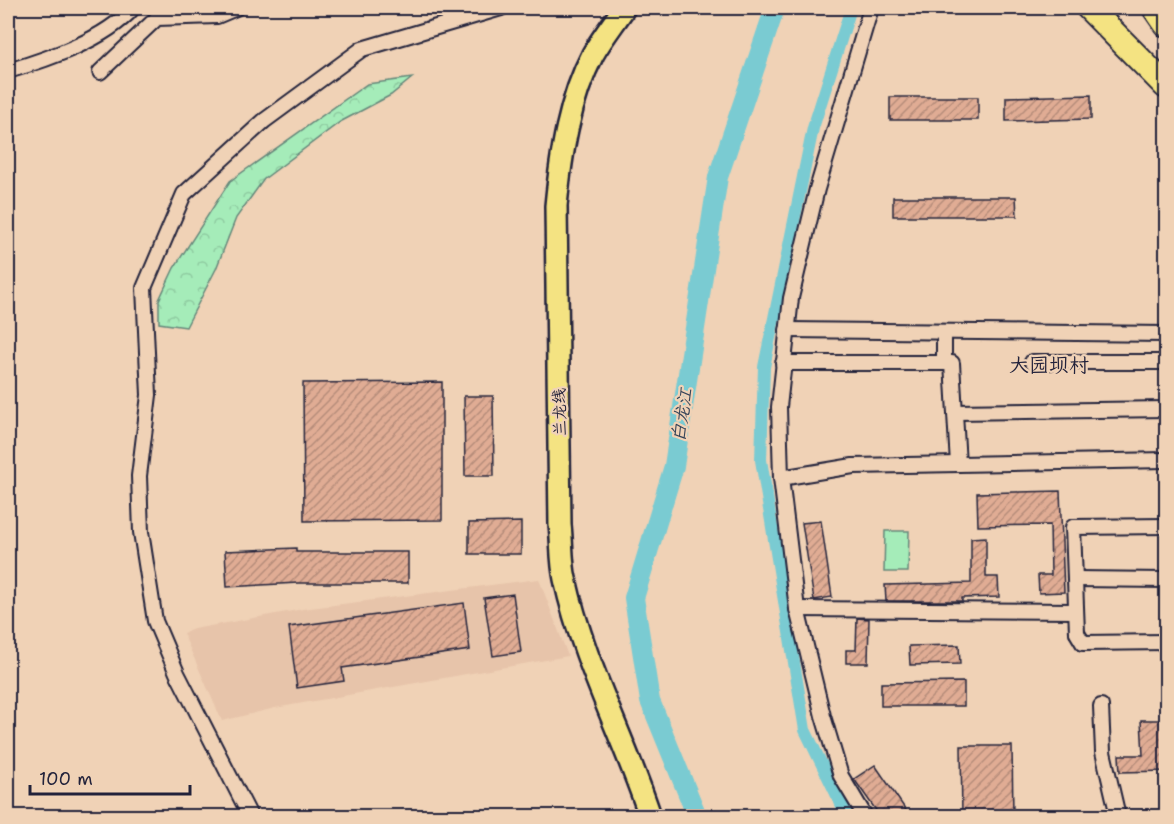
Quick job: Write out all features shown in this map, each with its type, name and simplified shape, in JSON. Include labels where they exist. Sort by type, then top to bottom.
[{"type":"highway","name":"兰龙线","points":[[624,8],[593,54],[572,106],[559,173],[556,206],[560,525],[564,577],[574,615],[609,714],[640,785],[650,816]]},
{"type":"highway","points":[[1089,8],[1167,86]]},
{"type":"highway","points":[[1155,8],[1167,24]]},
{"type":"street","points":[[8,71],[47,59],[119,24],[133,8]]},
{"type":"street","points":[[99,72],[157,18],[217,16],[237,8]]},
{"type":"street","points":[[250,816],[177,673],[155,621],[141,532],[139,476],[148,395],[144,288],[184,194],[264,121],[362,49],[501,8]]},
{"type":"street","points":[[866,816],[842,776],[823,716],[797,609],[781,478],[780,407],[791,298],[817,189],[871,8]]},
{"type":"street","points":[[119,24],[128,46]]},
{"type":"street","points":[[787,330],[1167,334]]},
{"type":"street","points":[[944,333],[944,363]]},
{"type":"street","points":[[1032,362],[1167,362]]},
{"type":"street","points":[[783,363],[952,363],[958,464]]},
{"type":"street","points":[[955,412],[1167,409]]},
{"type":"street","points":[[781,478],[853,465],[1167,460]]},
{"type":"street","points":[[1167,526],[1073,526],[1077,633],[1083,643],[1167,642]]},
{"type":"street","points":[[1075,579],[1167,580]]},
{"type":"street","points":[[797,609],[1076,611]]},
{"type":"street","points":[[1101,706],[1103,752],[1118,816]]},
{"type":"shaded area","points":[[539,579],[568,656],[275,708],[222,721],[183,633],[303,609]]},
{"type":"green space","points":[[412,78],[391,95],[340,122],[264,179],[236,218],[216,269],[186,327],[159,323],[159,300],[174,268],[230,181],[367,84]]},
{"type":"green space","points":[[885,531],[909,531],[908,572],[884,572]]},
{"type":"building","points":[[1091,95],[1091,119],[1006,121],[1006,97]]},
{"type":"building","points":[[890,97],[978,97],[978,120],[890,120]]},
{"type":"building","points":[[893,197],[1016,197],[1017,216],[893,216]]},
{"type":"building","points":[[442,382],[442,520],[304,521],[303,383]]},
{"type":"building","points":[[464,396],[493,396],[494,476],[465,476]]},
{"type":"building","points":[[1060,491],[1064,592],[1039,593],[1038,575],[1051,575],[1050,525],[978,526],[977,493]]},
{"type":"building","points":[[821,521],[832,597],[814,600],[802,523]]},
{"type":"building","points":[[521,522],[521,554],[469,554],[469,523]]},
{"type":"building","points":[[986,537],[986,577],[998,577],[999,597],[962,598],[962,601],[886,601],[885,585],[971,583],[971,538]]},
{"type":"building","points":[[296,548],[296,552],[408,552],[408,583],[298,583],[227,587],[225,551]]},
{"type":"building","points":[[513,594],[521,652],[493,656],[484,598]]},
{"type":"building","points":[[464,603],[470,650],[342,668],[344,681],[297,688],[289,627]]},
{"type":"building","points":[[857,618],[869,619],[868,663],[846,663],[846,650],[856,650]]},
{"type":"building","points":[[959,645],[960,664],[910,665],[909,646]]},
{"type":"building","points":[[964,682],[964,706],[881,706],[881,683]]},
{"type":"building","points":[[1141,720],[1167,720],[1167,771],[1120,772],[1119,755],[1143,755]]},
{"type":"building","points":[[961,746],[1012,746],[1013,816],[962,816]]},
{"type":"building","points":[[875,765],[910,816],[880,816],[854,779]]},
{"type":"waterway","name":"白龙江","points":[[697,816],[650,701],[634,598],[674,466],[718,177],[775,8]]},
{"type":"waterway","points":[[847,816],[805,730],[761,460],[764,367],[813,128],[851,8]]},
{"type":"district","name":"大园坝村","points":[[1049,365]]}]
